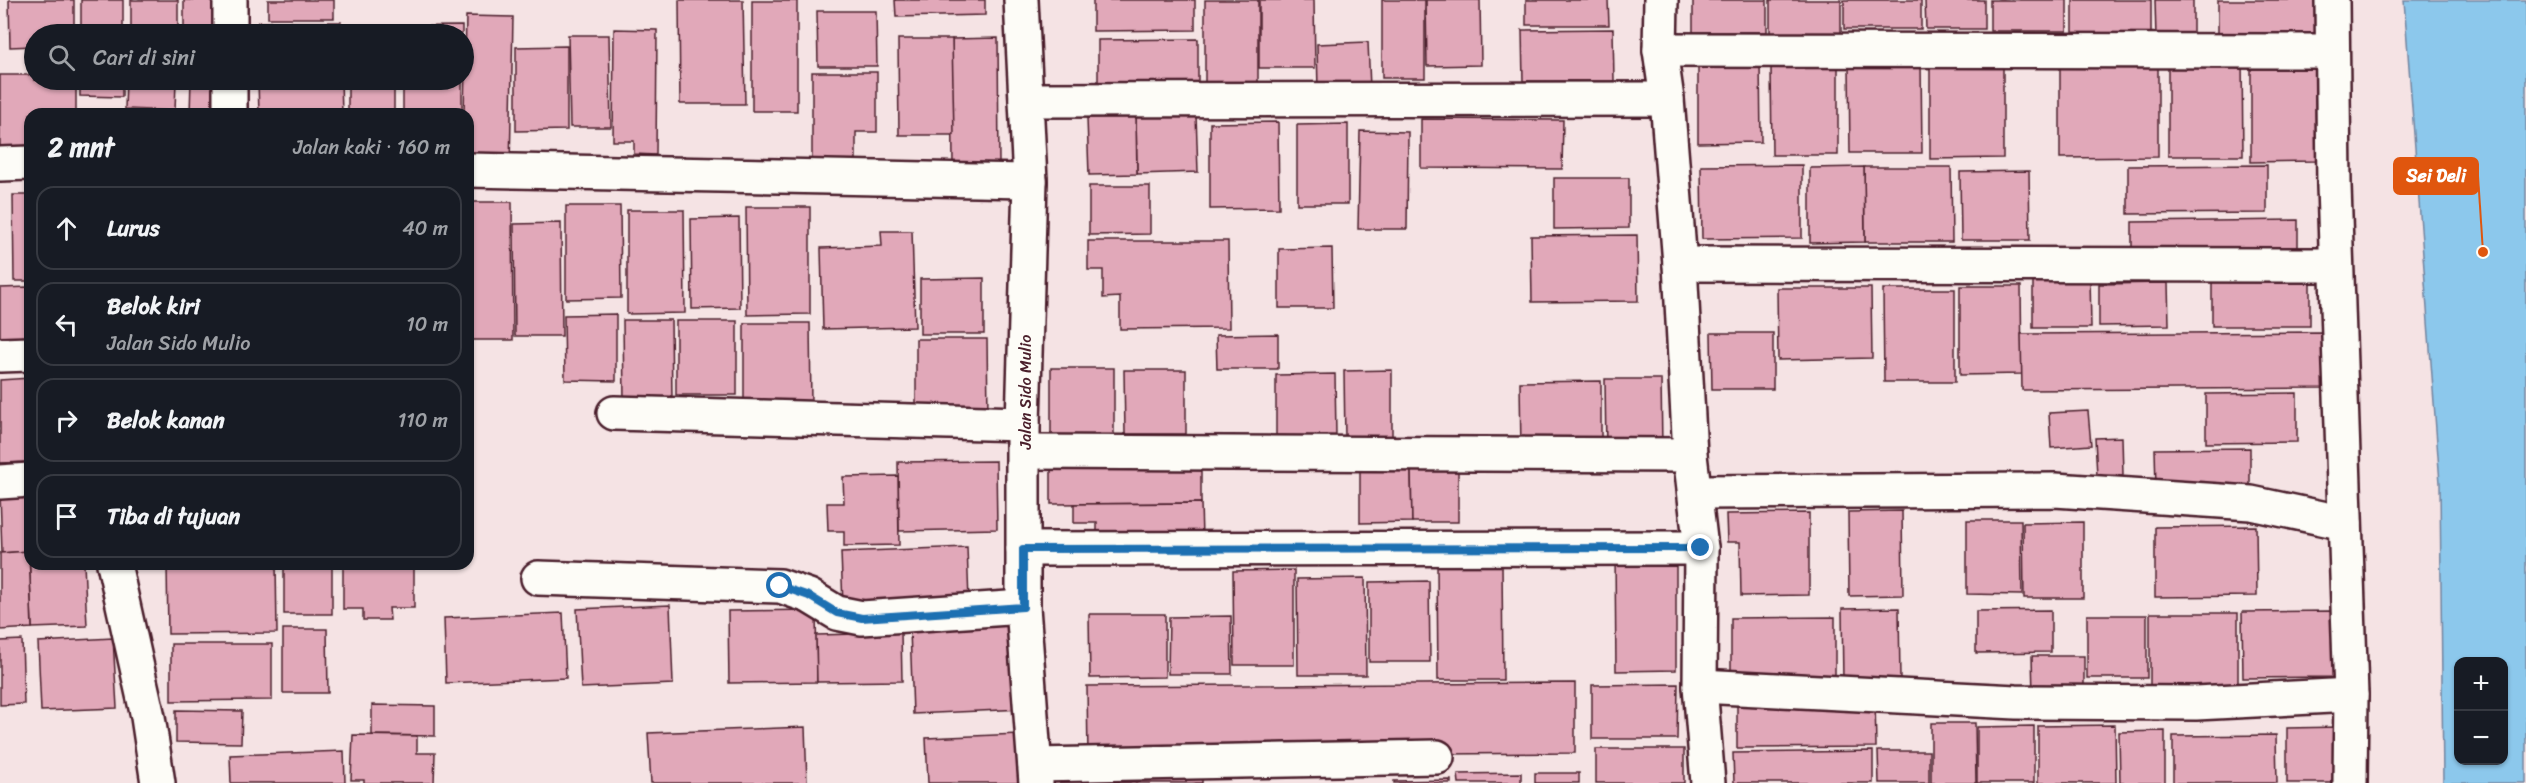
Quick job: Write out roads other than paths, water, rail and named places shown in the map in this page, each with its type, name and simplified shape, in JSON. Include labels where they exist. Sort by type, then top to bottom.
[{"type":"street","points":[[230,0],[230,24]]},
{"type":"street","name":"Jalan Sido Mulio","points":[[1021,0],[1030,181],[1023,607],[1035,774]]},
{"type":"street","points":[[1661,0],[1660,50],[1680,264],[1690,455],[1701,548],[1700,686],[1708,783]]},
{"type":"street","points":[[2332,0],[2336,265],[2351,695],[2350,783]]},
{"type":"street","points":[[1660,50],[2332,51]]},
{"type":"street","points":[[230,90],[230,108]]},
{"type":"street","points":[[1026,100],[1666,99]]},
{"type":"street","points":[[0,164],[24,163]]},
{"type":"street","points":[[474,170],[1030,181]]},
{"type":"street","points":[[1680,264],[2336,265]]},
{"type":"street","points":[[0,355],[24,354]]},
{"type":"street","points":[[614,413],[1024,438],[1690,455]]},
{"type":"street","points":[[0,482],[24,480]]},
{"type":"street","points":[[1695,492],[2055,490],[2251,503],[2345,523]]},
{"type":"street","points":[[1023,549],[1701,548]]},
{"type":"street","points":[[115,570],[148,717],[158,783]]},
{"type":"street","points":[[538,578],[780,586],[809,596],[837,613],[862,618],[1023,607]]},
{"type":"street","points":[[1700,686],[2016,702],[2196,704],[2351,695]]},
{"type":"street","points":[[1035,774],[1437,757]]},
{"type":"water","points":[[2404,0],[2526,0],[2526,783],[2443,783],[2440,483]]},
{"type":"place","name":"Sei Deli","points":[[2483,252]]}]
